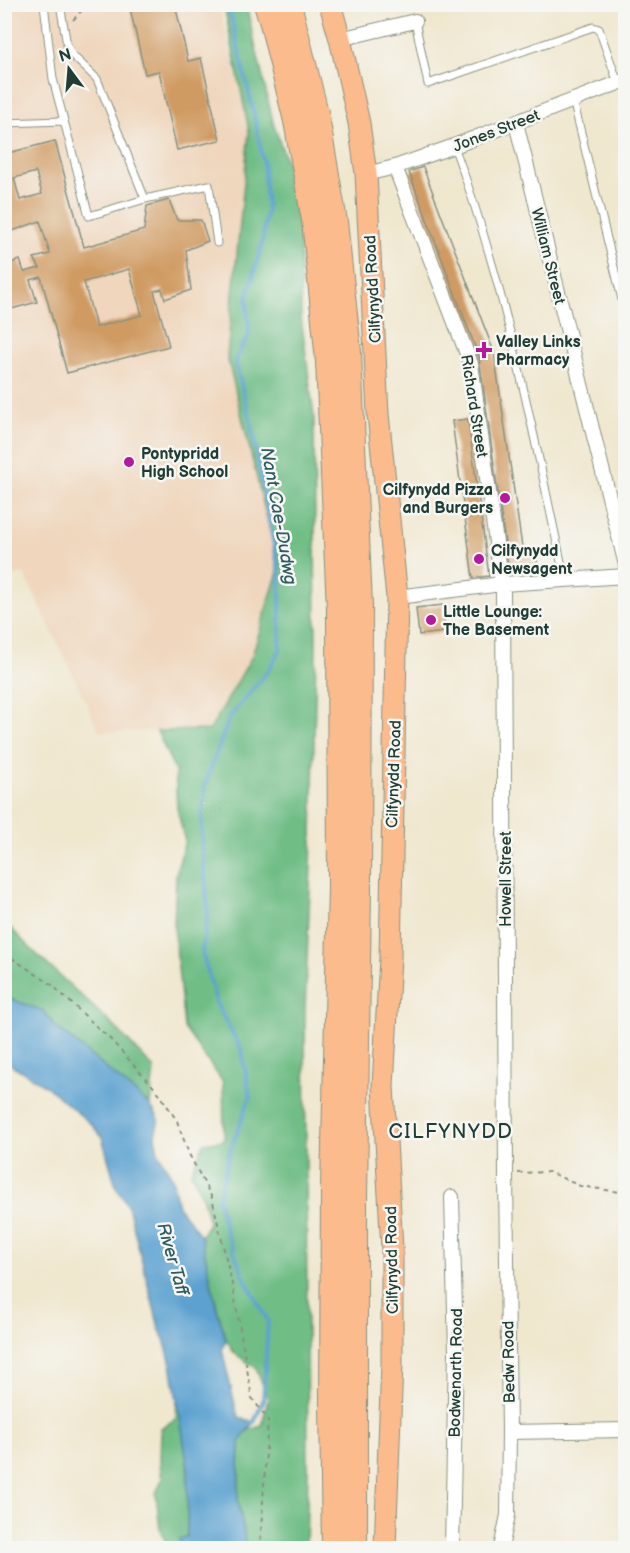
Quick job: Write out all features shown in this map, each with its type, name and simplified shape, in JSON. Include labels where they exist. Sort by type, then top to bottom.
[{"type":"highway","points":[[267,4],[297,121],[315,220],[330,373],[340,609],[340,886],[334,1188],[335,1548]]},
{"type":"highway","points":[[288,4],[316,117],[334,222],[348,352],[359,606],[354,1198],[354,1548]]},
{"type":"main road","name":"Cilfynydd Road","points":[[330,4],[359,123],[366,174],[378,414],[398,597],[390,958],[384,1086],[392,1249],[392,1364],[385,1548]]},
{"type":"street","points":[[340,39],[415,21]]},
{"type":"street","name":"Jones Street","points":[[366,174],[395,167],[454,146],[622,82]]},
{"type":"street","name":"William Street","points":[[516,123],[626,565]]},
{"type":"street","name":"Richard Street","points":[[395,167],[471,364],[502,584]]},
{"type":"street","points":[[398,597],[502,584],[626,576]]},
{"type":"street","name":"Howell Street","points":[[502,584],[506,1174]]},
{"type":"street","name":"Bedw Road","points":[[501,1548],[508,1515],[506,1174]]},
{"type":"street","name":"Bodwenarth Road","points":[[452,1197],[456,1328],[452,1548]]},
{"type":"street","points":[[509,1432],[626,1431]]},
{"type":"lane","points":[[44,4],[53,80],[89,216],[145,199],[209,185],[217,243]]},
{"type":"lane","points":[[60,4],[67,45],[72,55],[97,79],[145,199]]},
{"type":"lane","points":[[415,21],[428,84],[593,27],[599,28],[622,82]]},
{"type":"lane","points":[[573,100],[626,316]]},
{"type":"lane","points":[[4,123],[64,121]]},
{"type":"lane","points":[[454,146],[473,197],[521,379],[565,579]]},
{"type":"path","points":[[4,953],[51,984],[111,1040],[159,1093],[177,1121],[189,1154],[212,1198],[233,1288],[252,1398],[268,1420],[260,1548]]},
{"type":"path","points":[[506,1174],[549,1172],[580,1186],[626,1193]]},
{"type":"shaded area","name":"Pontypridd High School","points":[[5,5],[219,5],[249,131],[227,356],[279,568],[252,656],[209,730],[100,732],[24,573],[5,579]]},
{"type":"green space","points":[[224,5],[246,5],[273,122],[299,199],[301,317],[314,417],[316,649],[312,841],[305,1009],[308,1470],[306,1548],[245,1548],[238,1501],[240,1441],[245,1431],[262,1426],[268,1399],[256,1368],[234,1353],[226,1339],[201,1236],[209,1223],[203,1199],[191,1172],[204,1143],[224,1140],[223,1082],[184,1028],[174,927],[176,874],[185,841],[177,808],[175,771],[157,731],[210,730],[252,656],[279,568],[227,356],[249,131]]},
{"type":"green space","points":[[4,921],[117,1029],[154,1069],[150,1105],[54,1025],[44,1012],[5,997]]},
{"type":"green space","points":[[177,1396],[188,1467],[187,1538],[179,1539],[181,1548],[169,1548],[160,1530],[156,1493],[162,1479],[161,1428],[176,1419]]},
{"type":"water","name":"River Taff","points":[[5,997],[44,1011],[54,1025],[150,1105],[159,1119],[155,1136],[158,1152],[172,1177],[178,1206],[201,1236],[226,1339],[222,1350],[238,1417],[254,1422],[240,1441],[238,1501],[245,1548],[181,1548],[179,1539],[187,1537],[188,1467],[171,1364],[159,1328],[128,1206],[116,1187],[102,1137],[92,1125],[46,1086],[5,1061]]},
{"type":"building","points":[[129,4],[175,4],[188,61],[201,58],[220,140],[177,150],[159,71],[145,74]]},
{"type":"building","points":[[55,141],[84,247],[144,230],[147,206],[169,200],[177,220],[201,220],[208,241],[186,250],[191,290],[165,299],[162,289],[154,291],[169,346],[67,373],[41,277],[30,280],[37,302],[4,311],[4,265],[20,260],[24,272],[40,268],[34,258],[50,254],[40,221],[4,234],[4,154]],"holes":[[[36,172],[42,194],[20,200],[14,178]],[[129,269],[142,315],[96,327],[84,282]]]},
{"type":"building","points":[[423,167],[494,352],[523,554],[536,553],[538,570],[512,574],[509,572],[479,357],[409,172]]},
{"type":"building","points":[[468,419],[489,576],[473,578],[452,421]]},
{"type":"building","name":"Little Lounge: The Basement","points":[[443,605],[445,632],[419,635],[416,608]]},
{"type":"waterway","name":"Nant Cae-Dudwg","points":[[228,4],[263,161],[267,209],[261,248],[247,298],[249,334],[235,361],[250,419],[280,577],[280,651],[267,672],[229,718],[205,785],[202,813],[202,847],[208,911],[202,952],[217,1005],[242,1051],[250,1097],[230,1151],[218,1200],[227,1235],[244,1277],[268,1321],[263,1401],[254,1422],[251,1423]]},
{"type":"place","name":"Valley Links Pharmacy","points":[[484,350]]},
{"type":"place","name":"Pontypridd High School","points":[[129,462]]},
{"type":"place","name":"Cilfynydd Pizza and Burgers","points":[[505,498]]},
{"type":"place","name":"Cilfynydd Newsagent","points":[[479,559]]},
{"type":"place","name":"Little Lounge: The Basement","points":[[431,620]]},
{"type":"district","name":"CILFYNYDD","points":[[451,1131]]}]
